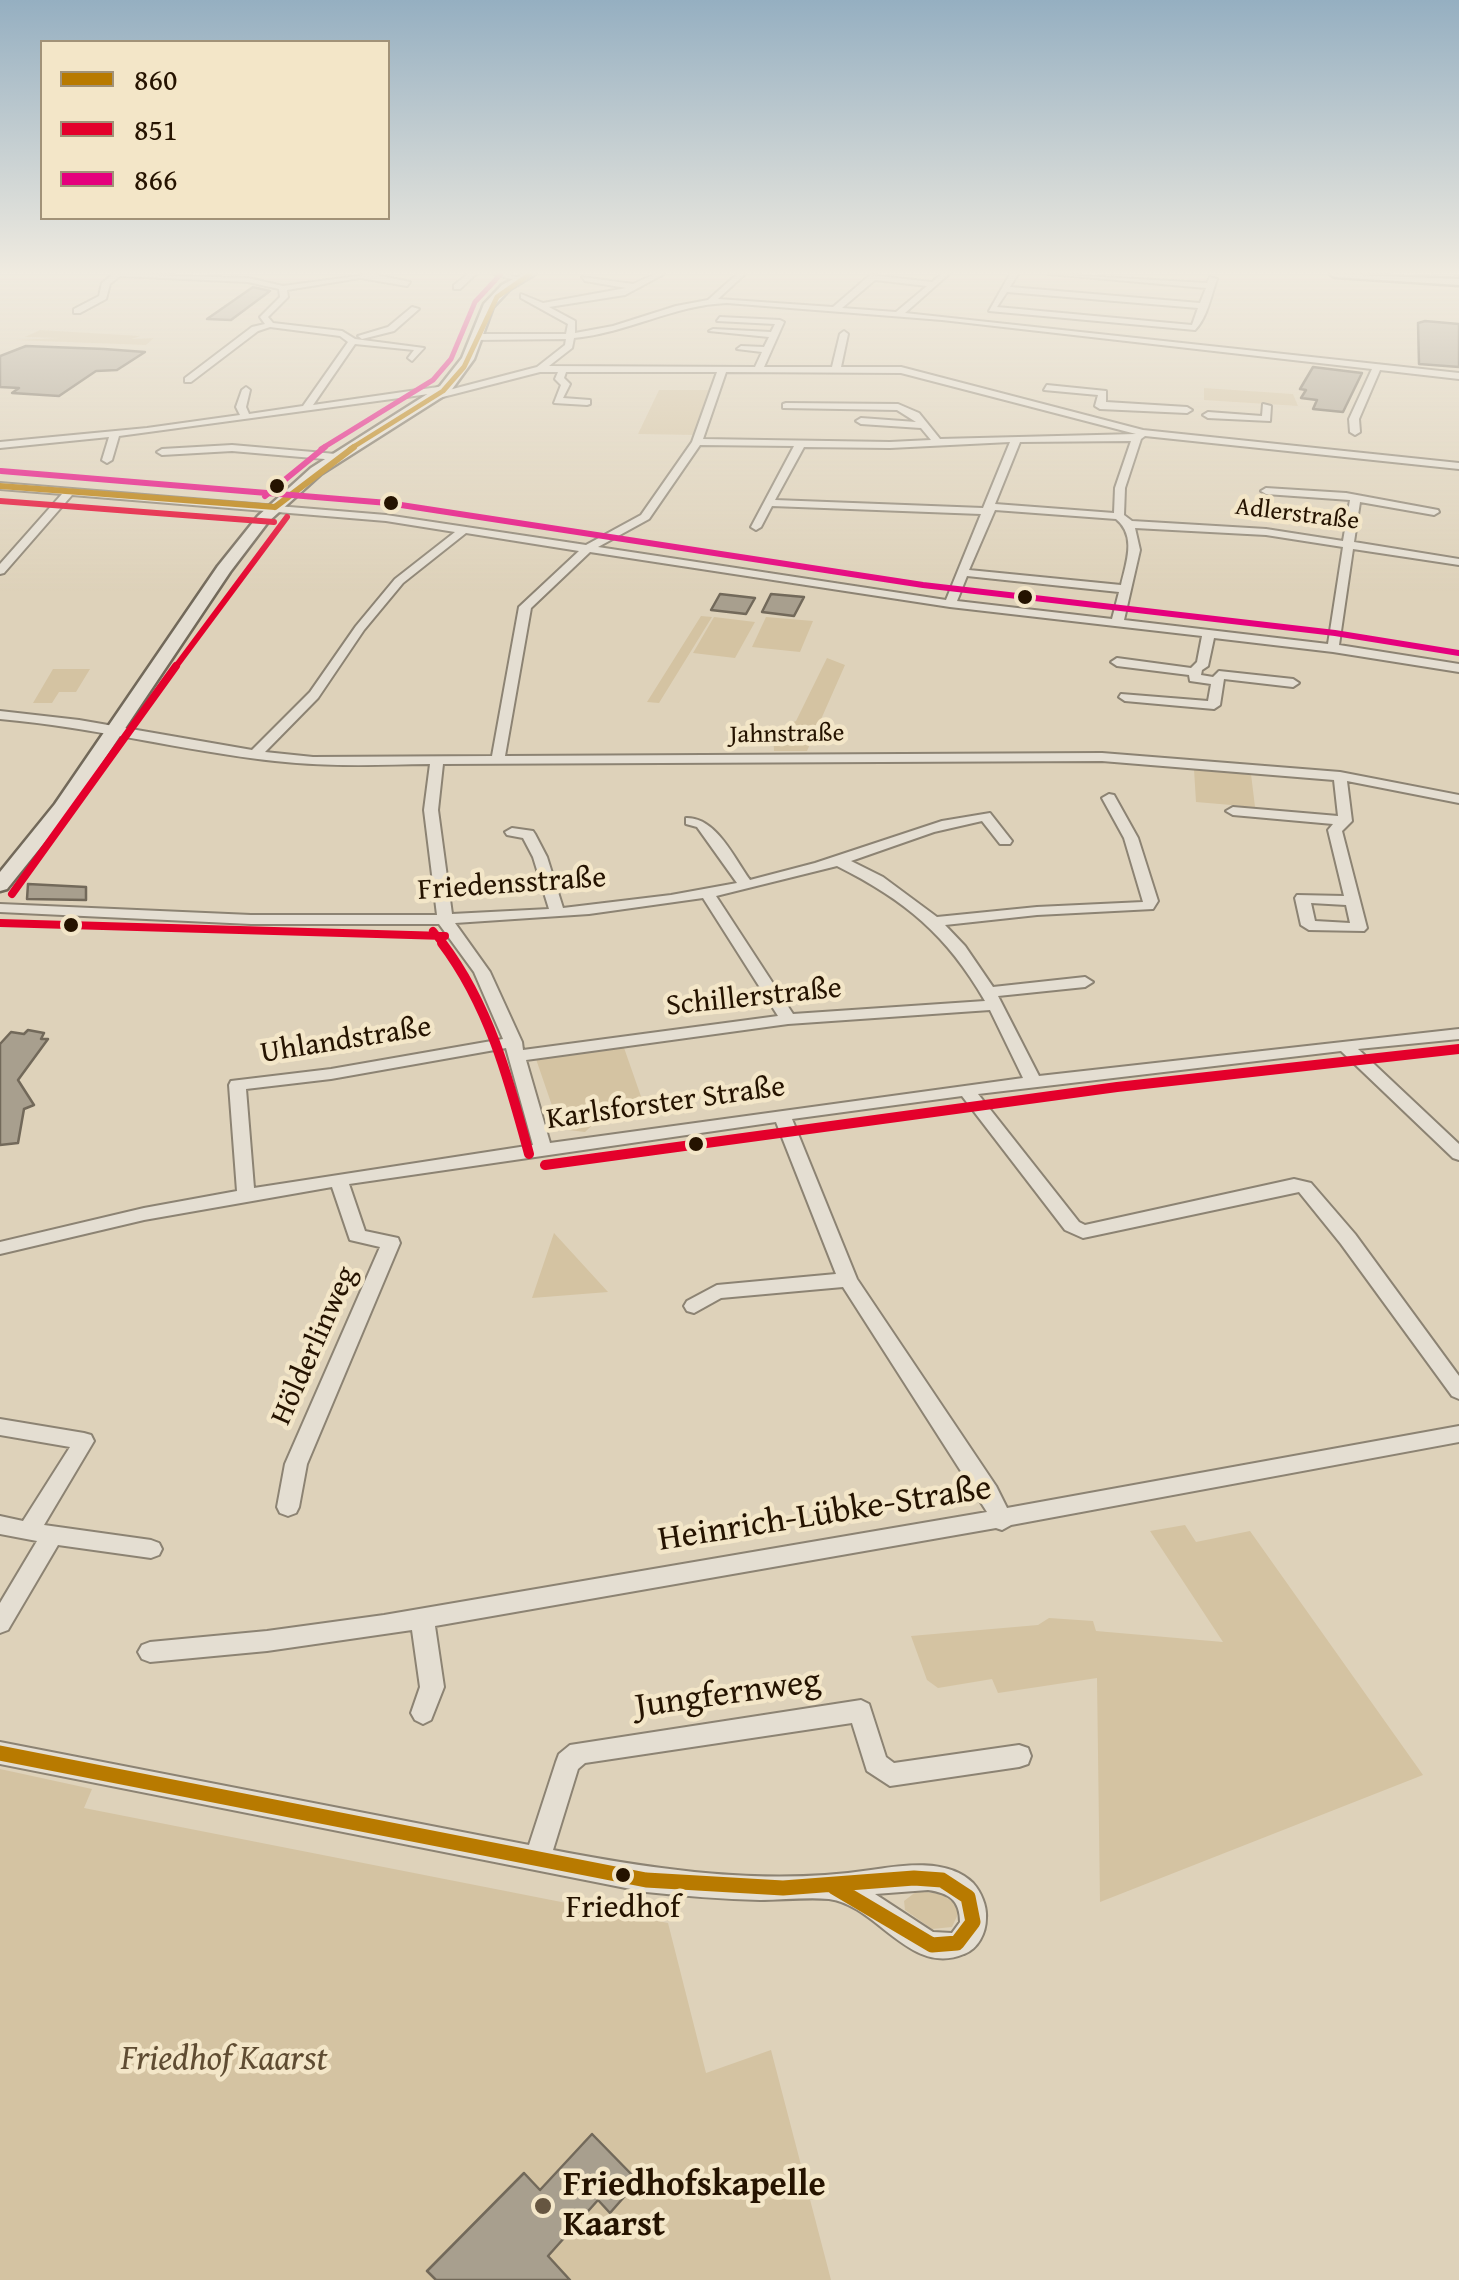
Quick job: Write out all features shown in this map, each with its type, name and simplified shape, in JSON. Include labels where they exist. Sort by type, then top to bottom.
[{"type":"main road","points":[[0,886],[62,808],[224,570],[275,506],[336,457],[421,407],[450,380]]},
{"type":"street","points":[[306,409],[325,380]]},
{"type":"street","points":[[388,398],[496,380]]},
{"type":"street","points":[[560,380],[566,384],[557,402],[587,402]]},
{"type":"street","points":[[498,760],[522,614],[586,549],[646,517],[696,442],[718,380]]},
{"type":"street","points":[[818,380],[821,394]]},
{"type":"street","points":[[944,380],[1140,436]]},
{"type":"street","points":[[1354,432],[1354,419],[1371,380]]},
{"type":"street","points":[[1047,388],[1103,393],[1097,421]]},
{"type":"street","points":[[246,390],[241,407],[246,418]]},
{"type":"street","points":[[0,445],[115,435],[441,392]]},
{"type":"street","points":[[786,406],[821,394],[893,406],[914,413],[938,443]]},
{"type":"street","points":[[404,397],[421,407]]},
{"type":"street","points":[[1100,404],[1187,410]]},
{"type":"street","points":[[1208,415],[1267,420],[1266,406]]},
{"type":"street","points":[[1237,443],[1240,417]]},
{"type":"street","points":[[861,421],[924,425]]},
{"type":"street","points":[[107,460],[115,435]]},
{"type":"street","points":[[696,442],[938,443],[1140,436],[1459,466]]},
{"type":"street","points":[[1116,623],[1135,550],[1124,520],[1120,488],[1140,436]]},
{"type":"street","points":[[950,604],[991,509],[1016,438]]},
{"type":"street","points":[[756,528],[801,443]]},
{"type":"street","points":[[162,452],[232,448],[336,457]]},
{"type":"street","points":[[0,486],[275,506],[464,530],[950,604],[1333,648],[1459,668]]},
{"type":"street","points":[[0,571],[70,491]]},
{"type":"street","points":[[1266,492],[1355,499],[1434,512]]},
{"type":"street","points":[[1333,648],[1355,499]]},
{"type":"street","name":"Adlerstraße","points":[[769,503],[991,509],[1266,532],[1459,562]]},
{"type":"street","points":[[255,756],[314,695],[360,628],[400,581],[464,530]]},
{"type":"street","points":[[965,573],[1127,589]]},
{"type":"street","points":[[1209,633],[1194,678],[1293,683]]},
{"type":"street","points":[[1118,662],[1199,669]]},
{"type":"street","points":[[1125,697],[1214,705],[1218,678]]},
{"type":"street","name":"Jahnstraße","points":[[0,715],[66,719],[255,756],[313,761],[1102,756],[1340,776],[1459,798]]},
{"type":"street","points":[[436,761],[432,810],[446,921],[476,958],[515,1049],[543,1150]]},
{"type":"street","points":[[1340,776],[1345,821]]},
{"type":"street","points":[[937,921],[1037,910],[1148,906],[1151,901],[1131,838],[1109,798]]},
{"type":"street","points":[[1233,811],[1345,821]]},
{"type":"street","name":"Friedensstraße","points":[[0,908],[446,921],[707,892],[838,861],[912,832],[985,816],[1005,841]]},
{"type":"street","points":[[691,821],[702,824],[746,884]]},
{"type":"street","points":[[1345,821],[1335,830],[1352,901]]},
{"type":"street","points":[[512,832],[528,834],[556,911]]},
{"type":"street","points":[[838,861],[870,874],[937,921],[994,998],[1033,1081]]},
{"type":"street","points":[[707,892],[788,1019]]},
{"type":"street","name":"Schillerstraße","points":[[515,1049],[994,998],[1086,982]]},
{"type":"street","name":"Karlsforster Straße","points":[[0,1248],[103,1222],[338,1180],[1033,1081],[1459,1034]]},
{"type":"street","points":[[1344,1045],[1459,1154]]},
{"type":"street","name":"Uhlandstraße","points":[[246,1196],[237,1085],[515,1049]]},
{"type":"street","points":[[966,1090],[1072,1226],[1083,1232],[1294,1185],[1305,1187],[1450,1362],[1459,1391]]},
{"type":"street","points":[[782,1116],[848,1280],[988,1492],[1002,1521]]},
{"type":"street","name":"Hölderlinweg","points":[[288,1507],[296,1464],[391,1243],[357,1236],[338,1180]]},
{"type":"street","points":[[694,1306],[717,1292],[848,1280]]},
{"type":"street","points":[[0,1427],[84,1442],[28,1530]]},
{"type":"street","name":"Heinrich-Lübke-Straße","points":[[150,1652],[205,1648],[422,1617],[1002,1521],[1459,1434]]},
{"type":"street","points":[[0,1525],[151,1549]]},
{"type":"street","points":[[0,1623],[52,1534]]},
{"type":"street","points":[[422,1617],[432,1687],[424,1713]]},
{"type":"street","name":"Jungfernweg","points":[[536,1858],[568,1762],[579,1753],[861,1711],[876,1763],[890,1775],[1018,1756]]},
{"type":"street","points":[[0,1753],[646,1880],[716,1886],[834,1887],[911,1876],[950,1882],[965,1890],[974,1906],[975,1923],[968,1937],[953,1946],[934,1946],[868,1903],[834,1887]]},
{"type":"green space","points":[[1204,388],[1293,394],[1298,406],[1204,400]]},
{"type":"green space","points":[[659,390],[713,390],[697,435],[638,434]]},
{"type":"green space","points":[[701,616],[712,617],[659,703],[647,702]]},
{"type":"green space","points":[[714,617],[755,622],[735,658],[693,653]]},
{"type":"green space","points":[[766,617],[813,621],[800,652],[752,647]]},
{"type":"green space","points":[[827,658],[845,665],[807,751],[774,751],[773,731],[796,721]]},
{"type":"green space","points":[[53,669],[90,669],[76,692],[59,692],[52,703],[33,703]]},
{"type":"green space","points":[[1194,769],[1251,774],[1255,807],[1196,802]]},
{"type":"green space","points":[[622,1042],[645,1108],[602,1116],[585,1132],[560,1129],[536,1059]]},
{"type":"green space","points":[[554,1233],[608,1292],[532,1298]]},
{"type":"green space","points":[[1185,1525],[1196,1542],[1250,1531],[1423,1775],[1100,1902],[1097,1678],[998,1693],[992,1679],[938,1688],[927,1680],[911,1636],[1038,1625],[1049,1618],[1093,1621],[1096,1631],[1223,1642],[1150,1531]]},
{"type":"green space","name":"Friedhof Kaarst","points":[[0,1769],[92,1789],[84,1808],[668,1923],[706,2073],[771,2050],[831,2280],[0,2280]]},
{"type":"green space","points":[[917,1891],[941,1894],[956,1904],[959,1912],[952,1927],[932,1929],[905,1910],[904,1901]]},
{"type":"building","points":[[0,380],[82,380],[59,396],[12,393],[19,388],[0,387]]},
{"type":"building","points":[[1305,380],[1358,380],[1343,412],[1313,409],[1317,400],[1301,398],[1306,390],[1300,389]]},
{"type":"building","points":[[720,594],[755,598],[746,614],[711,610]]},
{"type":"building","points":[[771,594],[804,597],[794,616],[762,612]]},
{"type":"building","points":[[28,884],[86,887],[86,900],[27,899]]},
{"type":"building","points":[[28,1030],[44,1033],[41,1039],[48,1039],[18,1080],[34,1105],[24,1109],[18,1143],[0,1145],[0,1044],[11,1032],[24,1034]]},
{"type":"building","name":"Friedhofskapelle Kaarst","points":[[592,2134],[638,2181],[610,2213],[598,2200],[548,2256],[570,2280],[436,2280],[427,2271],[524,2173],[540,2190]]},
{"type":"transit line","name":"866","points":[[265,496],[323,448],[432,380]]},
{"type":"transit line","name":"860","points":[[275,507],[331,461],[443,391],[452,380]]},
{"type":"transit line","name":"866","points":[[1,471],[388,503],[923,585],[1335,633],[1459,653]]},
{"type":"transit line","name":"860","points":[[0,486],[275,507]]},
{"type":"transit line","name":"851","points":[[0,501],[274,522]]},
{"type":"transit line","name":"851","points":[[12,894],[287,517]]},
{"type":"transit line","name":"851","points":[[0,923],[445,936]]},
{"type":"transit line","name":"851","points":[[433,931],[482,1009],[529,1154]]},
{"type":"transit line","name":"851","points":[[545,1165],[1117,1087],[1459,1049]]},
{"type":"transit line","name":"860","points":[[0,1753],[646,1880],[783,1888],[914,1878],[942,1880],[968,1897],[973,1922],[957,1943],[932,1945],[834,1887]]},
{"type":"place","name":"Friedhof","points":[[623,1875]]},
{"type":"place","name":"Friedhofskapelle Kaarst","points":[[543,2206]]}]
